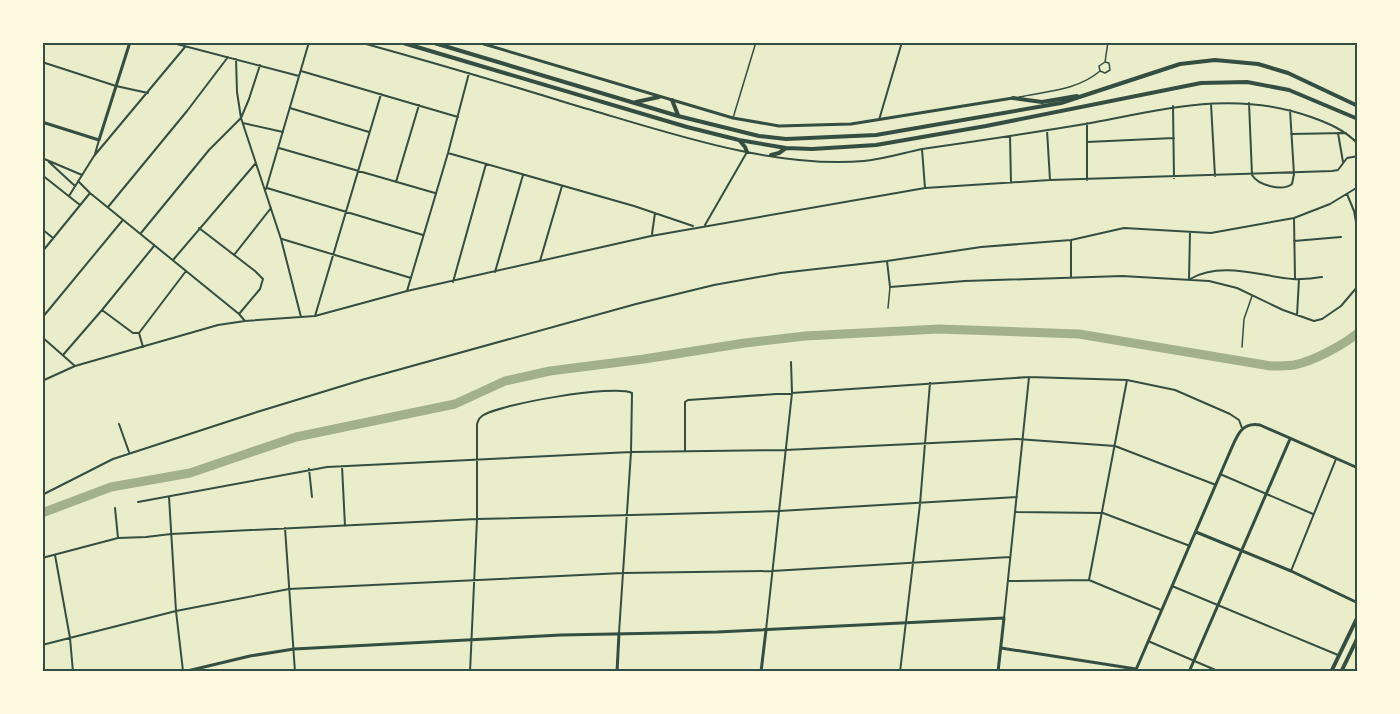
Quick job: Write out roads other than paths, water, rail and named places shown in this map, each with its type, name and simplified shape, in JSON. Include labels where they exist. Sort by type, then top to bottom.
[{"type":"main road","points":[[42,122],[99,140],[130,42]]},
{"type":"main road","points":[[400,42],[675,124],[739,140],[786,148],[812,149],[876,145],[986,126],[1201,83],[1247,82],[1289,90],[1358,119]]},
{"type":"main road","points":[[430,42],[678,116],[759,136],[820,138],[876,135],[1061,103],[1180,64],[1232,60],[1258,64],[1288,73],[1358,106]]},
{"type":"main road","points":[[477,42],[733,118],[786,127],[879,121],[1013,98],[1042,102],[1084,97]]},
{"type":"main road","points":[[635,103],[659,97]]},
{"type":"main road","points":[[672,100],[678,116]]},
{"type":"main road","points":[[739,140],[746,147],[747,152]]},
{"type":"main road","points":[[771,155],[786,148]]},
{"type":"main road","points":[[1001,648],[1135,671],[1242,428],[1250,424],[1257,424],[1358,468]]},
{"type":"main road","points":[[1189,672],[1290,439]]},
{"type":"main road","points":[[1196,532],[1291,570],[1358,603]]},
{"type":"main road","points":[[1331,672],[1358,616]]},
{"type":"main road","points":[[183,672],[250,656],[294,649],[619,633],[717,632],[1004,618],[998,672]]},
{"type":"main road","points":[[761,672],[766,630]]},
{"type":"main road","points":[[617,672],[619,633]]},
{"type":"main road","points":[[1341,672],[1358,637]]},
{"type":"main road","points":[[1351,651],[1358,647]]},
{"type":"street","points":[[169,42],[299,76]]},
{"type":"street","points":[[266,192],[309,42]]},
{"type":"street","points":[[359,42],[645,126],[747,152],[814,161],[861,161],[888,158],[922,149],[1047,130],[1173,106],[1211,104],[1249,103],[1290,110],[1330,124],[1346,133],[1358,144]]},
{"type":"street","points":[[879,121],[902,42]]},
{"type":"street","points":[[69,196],[94,156],[185,47]]},
{"type":"street","points":[[108,207],[228,57]]},
{"type":"street","points":[[236,59],[241,118],[281,239],[301,317]]},
{"type":"street","points":[[42,62],[116,86],[148,93]]},
{"type":"street","points":[[141,234],[209,150],[241,118],[260,65]]},
{"type":"street","points":[[300,71],[458,117]]},
{"type":"street","points":[[407,291],[469,73]]},
{"type":"street","points":[[315,316],[381,94]]},
{"type":"street","points":[[1249,103],[1252,175],[1261,182],[1285,188],[1292,184],[1294,174],[1290,110]]},
{"type":"street","points":[[1211,104],[1215,176]]},
{"type":"street","points":[[396,182],[419,105]]},
{"type":"street","points":[[1173,106],[1174,178]]},
{"type":"street","points":[[290,108],[369,132]]},
{"type":"street","points":[[243,123],[283,132]]},
{"type":"street","points":[[1087,123],[1087,180]]},
{"type":"street","points":[[1047,130],[1050,180]]},
{"type":"street","points":[[1338,133],[1342,162]]},
{"type":"street","points":[[1291,134],[1346,133]]},
{"type":"street","points":[[1010,136],[1011,183]]},
{"type":"street","points":[[1087,142],[1174,138]]},
{"type":"street","points":[[94,156],[99,140]]},
{"type":"street","points":[[279,148],[436,194]]},
{"type":"street","points":[[922,149],[925,188]]},
{"type":"street","points":[[705,225],[747,152]]},
{"type":"street","points":[[448,153],[696,227]]},
{"type":"street","points":[[42,381],[75,366],[218,326],[245,321],[315,316],[407,291],[705,225],[925,188],[1050,180],[1294,174],[1338,170],[1349,156],[1358,156]]},
{"type":"street","points":[[42,158],[82,175]]},
{"type":"street","points":[[46,160],[75,186]]},
{"type":"street","points":[[173,260],[256,162]]},
{"type":"street","points":[[453,282],[486,164]]},
{"type":"street","points":[[42,175],[80,205]]},
{"type":"street","points":[[495,272],[523,175]]},
{"type":"street","points":[[78,181],[245,321]]},
{"type":"street","points":[[540,261],[562,186]]},
{"type":"street","points":[[42,495],[113,459],[365,379],[636,304],[739,279],[981,247],[1071,240],[1124,228],[1211,232],[1294,218],[1330,204],[1358,187]]},
{"type":"street","points":[[267,188],[423,235]]},
{"type":"street","points":[[42,252],[90,193]]},
{"type":"street","points":[[1347,194],[1354,211],[1358,233]]},
{"type":"street","points":[[234,255],[271,208]]},
{"type":"street","points":[[651,236],[655,213]]},
{"type":"street","points":[[1294,218],[1295,279]]},
{"type":"street","points":[[42,318],[123,220]]},
{"type":"street","points":[[199,228],[260,275],[263,282],[239,314]]},
{"type":"street","points":[[42,229],[53,238]]},
{"type":"street","points":[[1190,232],[1190,279]]},
{"type":"street","points":[[1294,241],[1341,237]]},
{"type":"street","points":[[281,239],[411,278]]},
{"type":"street","points":[[1071,240],[1071,278]]},
{"type":"street","points":[[63,355],[154,246]]},
{"type":"street","points":[[887,261],[890,286],[1122,276],[1222,283],[1309,320],[1322,319],[1347,301],[1358,286]]},
{"type":"street","points":[[1190,279],[1202,273],[1226,270],[1295,279],[1322,277]]},
{"type":"street","points":[[139,333],[186,271]]},
{"type":"street","points":[[1298,316],[1299,279]]},
{"type":"street","points":[[102,310],[133,333],[139,333]]},
{"type":"street","points":[[139,333],[143,347]]},
{"type":"street","points":[[42,337],[75,366]]},
{"type":"street","points":[[766,630],[792,393],[791,362]]},
{"type":"street","points":[[685,452],[684,404],[686,401],[1029,377],[1127,380],[1176,390],[1230,414],[1239,420],[1242,428]]},
{"type":"street","points":[[1004,618],[1029,377]]},
{"type":"street","points":[[1089,580],[1127,380]]},
{"type":"street","points":[[900,672],[920,504],[930,383]]},
{"type":"street","points":[[470,672],[480,418],[489,413],[545,398],[625,391],[632,393],[631,452],[619,633]]},
{"type":"street","points":[[119,424],[130,453]]},
{"type":"street","points":[[138,502],[309,469],[342,466],[631,452],[785,450],[1024,440],[1115,446],[1216,484]]},
{"type":"street","points":[[1291,570],[1336,459]]},
{"type":"street","points":[[342,466],[345,526]]},
{"type":"street","points":[[309,469],[312,497]]},
{"type":"street","points":[[1220,474],[1313,514]]},
{"type":"street","points":[[169,497],[176,611],[183,672]]},
{"type":"street","points":[[42,558],[118,537],[477,519],[920,504],[1017,497]]},
{"type":"street","points":[[115,508],[118,537]]},
{"type":"street","points":[[1015,512],[1102,513],[1190,546]]},
{"type":"street","points":[[285,528],[295,672]]},
{"type":"street","points":[[56,555],[74,672]]},
{"type":"street","points":[[42,645],[176,611],[289,589],[623,573],[772,571],[1010,557]]},
{"type":"street","points":[[1009,581],[1089,580],[1161,610]]},
{"type":"street","points":[[1172,586],[1340,656]]},
{"type":"street","points":[[1148,641],[1220,672]]},
{"type":"lane","points":[[733,118],[756,42]]},
{"type":"lane","points":[[1100,71],[1099,66],[1105,62],[1108,42]]},
{"type":"lane","points":[[1100,71],[1105,73],[1110,70],[1109,63],[1105,62]]},
{"type":"lane","points":[[1013,98],[1084,83],[1100,71]]},
{"type":"lane","points":[[888,308],[890,286]]},
{"type":"lane","points":[[1242,347],[1244,319],[1252,296]]},
{"type":"waterway","points":[[42,513],[111,487],[190,473],[296,437],[455,404],[505,381],[550,371],[745,343],[805,336],[939,329],[1079,334],[1280,366],[1310,360],[1358,333]]}]
